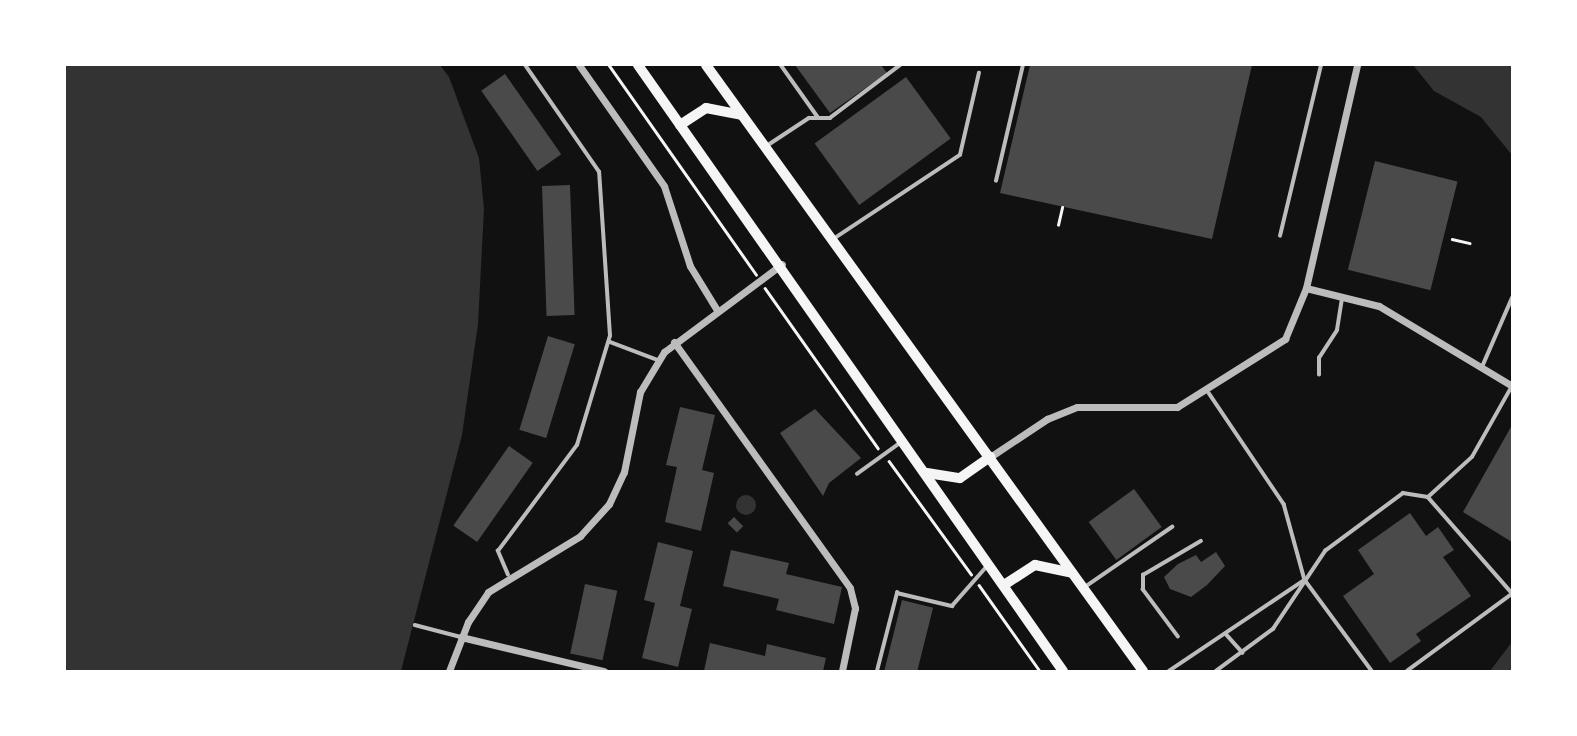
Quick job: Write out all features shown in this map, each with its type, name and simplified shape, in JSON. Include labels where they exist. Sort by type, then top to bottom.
[{"type":"highway","points":[[638,65],[782,264],[1063,671]]},
{"type":"highway","points":[[706,65],[1143,671]]},
{"type":"highway","points":[[680,125],[706,108],[741,115]]},
{"type":"highway","points":[[928,473],[960,478],[990,457]]},
{"type":"highway","points":[[1004,585],[1035,565],[1072,573]]},
{"type":"street","points":[[579,65],[664,186],[690,266],[717,310]]},
{"type":"street","points":[[990,457],[1047,419],[1077,407],[1154,412],[1209,393],[1285,339],[1306,288],[1357,65]]},
{"type":"street","points":[[449,671],[461,637],[481,601],[508,575],[569,543],[604,510],[624,472],[640,392],[658,360],[674,342],[782,264]]},
{"type":"street","points":[[1306,288],[1379,306],[1512,386]]},
{"type":"street","points":[[674,342],[850,588],[855,608],[842,671]]},
{"type":"street","points":[[461,637],[604,671]]},
{"type":"lane","points":[[508,575],[498,551],[578,445],[610,342],[599,172],[525,65]]},
{"type":"lane","points":[[781,65],[818,118]]},
{"type":"lane","points":[[764,148],[808,118],[830,118],[900,65]]},
{"type":"lane","points":[[996,181],[1023,65]]},
{"type":"lane","points":[[1280,236],[1321,65]]},
{"type":"lane","points":[[831,241],[960,155],[979,73]]},
{"type":"lane","points":[[1320,375],[1319,358],[1337,330],[1342,297]]},
{"type":"lane","points":[[1480,368],[1512,298]]},
{"type":"lane","points":[[610,342],[658,360]]},
{"type":"lane","points":[[1428,497],[1472,457],[1512,386]]},
{"type":"lane","points":[[1209,393],[1284,504],[1305,580],[1372,671]]},
{"type":"lane","points":[[857,474],[904,440]]},
{"type":"lane","points":[[1216,671],[1273,629],[1325,551],[1403,493],[1428,497],[1512,593],[1407,671]]},
{"type":"lane","points":[[1084,588],[1172,527]]},
{"type":"lane","points":[[1178,637],[1143,590],[1143,575],[1201,541]]},
{"type":"lane","points":[[877,671],[897,593],[952,606],[990,564]]},
{"type":"lane","points":[[1169,671],[1305,580]]},
{"type":"lane","points":[[415,625],[461,637]]},
{"type":"lane","points":[[1226,634],[1242,653]]},
{"type":"path","points":[[609,65],[750,266]]},
{"type":"path","points":[[1058,225],[1062,207]]},
{"type":"path","points":[[1452,239],[1470,243]]},
{"type":"path","points":[[767,292],[878,447]]},
{"type":"path","points":[[891,463],[966,568]]},
{"type":"path","points":[[982,588],[1040,671]]},
{"type":"shaded area","points":[[65,65],[440,65],[449,77],[479,158],[484,209],[478,324],[462,435],[401,671],[65,671]]},
{"type":"shaded area","points":[[1413,65],[1512,65],[1512,155],[1481,117],[1434,91]]},
{"type":"shaded area","points":[[746,495],[753,498],[756,505],[753,512],[746,515],[739,512],[736,505],[739,498]]},
{"type":"shaded area","points":[[1512,642],[1512,671],[1490,671],[1499,659]]},
{"type":"building","points":[[795,65],[881,65],[887,73],[830,113]]},
{"type":"building","points":[[1030,65],[1252,65],[1212,239],[1000,193]]},
{"type":"building","points":[[505,74],[561,154],[537,171],[481,91]]},
{"type":"building","points":[[906,77],[951,138],[859,205],[815,143]]},
{"type":"building","points":[[1375,161],[1457,182],[1430,290],[1348,270]]},
{"type":"building","points":[[570,185],[575,315],[547,316],[542,186]]},
{"type":"building","points":[[548,336],[575,344],[546,438],[519,430]]},
{"type":"building","points":[[680,407],[715,415],[702,470],[714,473],[701,531],[665,522],[677,467],[666,465]]},
{"type":"building","points":[[815,409],[861,458],[829,483],[823,496],[780,433]]},
{"type":"building","points":[[1512,425],[1512,542],[1463,512]]},
{"type":"building","points":[[509,446],[533,463],[477,542],[453,525]]},
{"type":"building","points":[[1134,489],[1162,527],[1116,560],[1089,522]]},
{"type":"building","points":[[1410,513],[1426,536],[1438,527],[1454,550],[1443,557],[1471,596],[1416,634],[1421,641],[1390,663],[1343,596],[1374,574],[1358,550]]},
{"type":"building","points":[[734,517],[743,526],[737,533],[728,523]]},
{"type":"building","points":[[658,542],[693,551],[680,606],[692,609],[678,667],[642,658],[655,603],[644,600]]},
{"type":"building","points":[[731,550],[789,563],[786,574],[842,587],[834,624],[776,610],[779,599],[723,586]]},
{"type":"building","points":[[1216,552],[1225,566],[1207,585],[1191,597],[1170,589],[1164,577],[1178,564],[1196,555],[1201,562]]},
{"type":"building","points":[[585,584],[617,591],[603,660],[570,653]]},
{"type":"building","points":[[902,600],[933,608],[917,671],[884,671]]},
{"type":"building","points":[[710,643],[765,656],[767,644],[826,658],[823,671],[704,671]]}]
